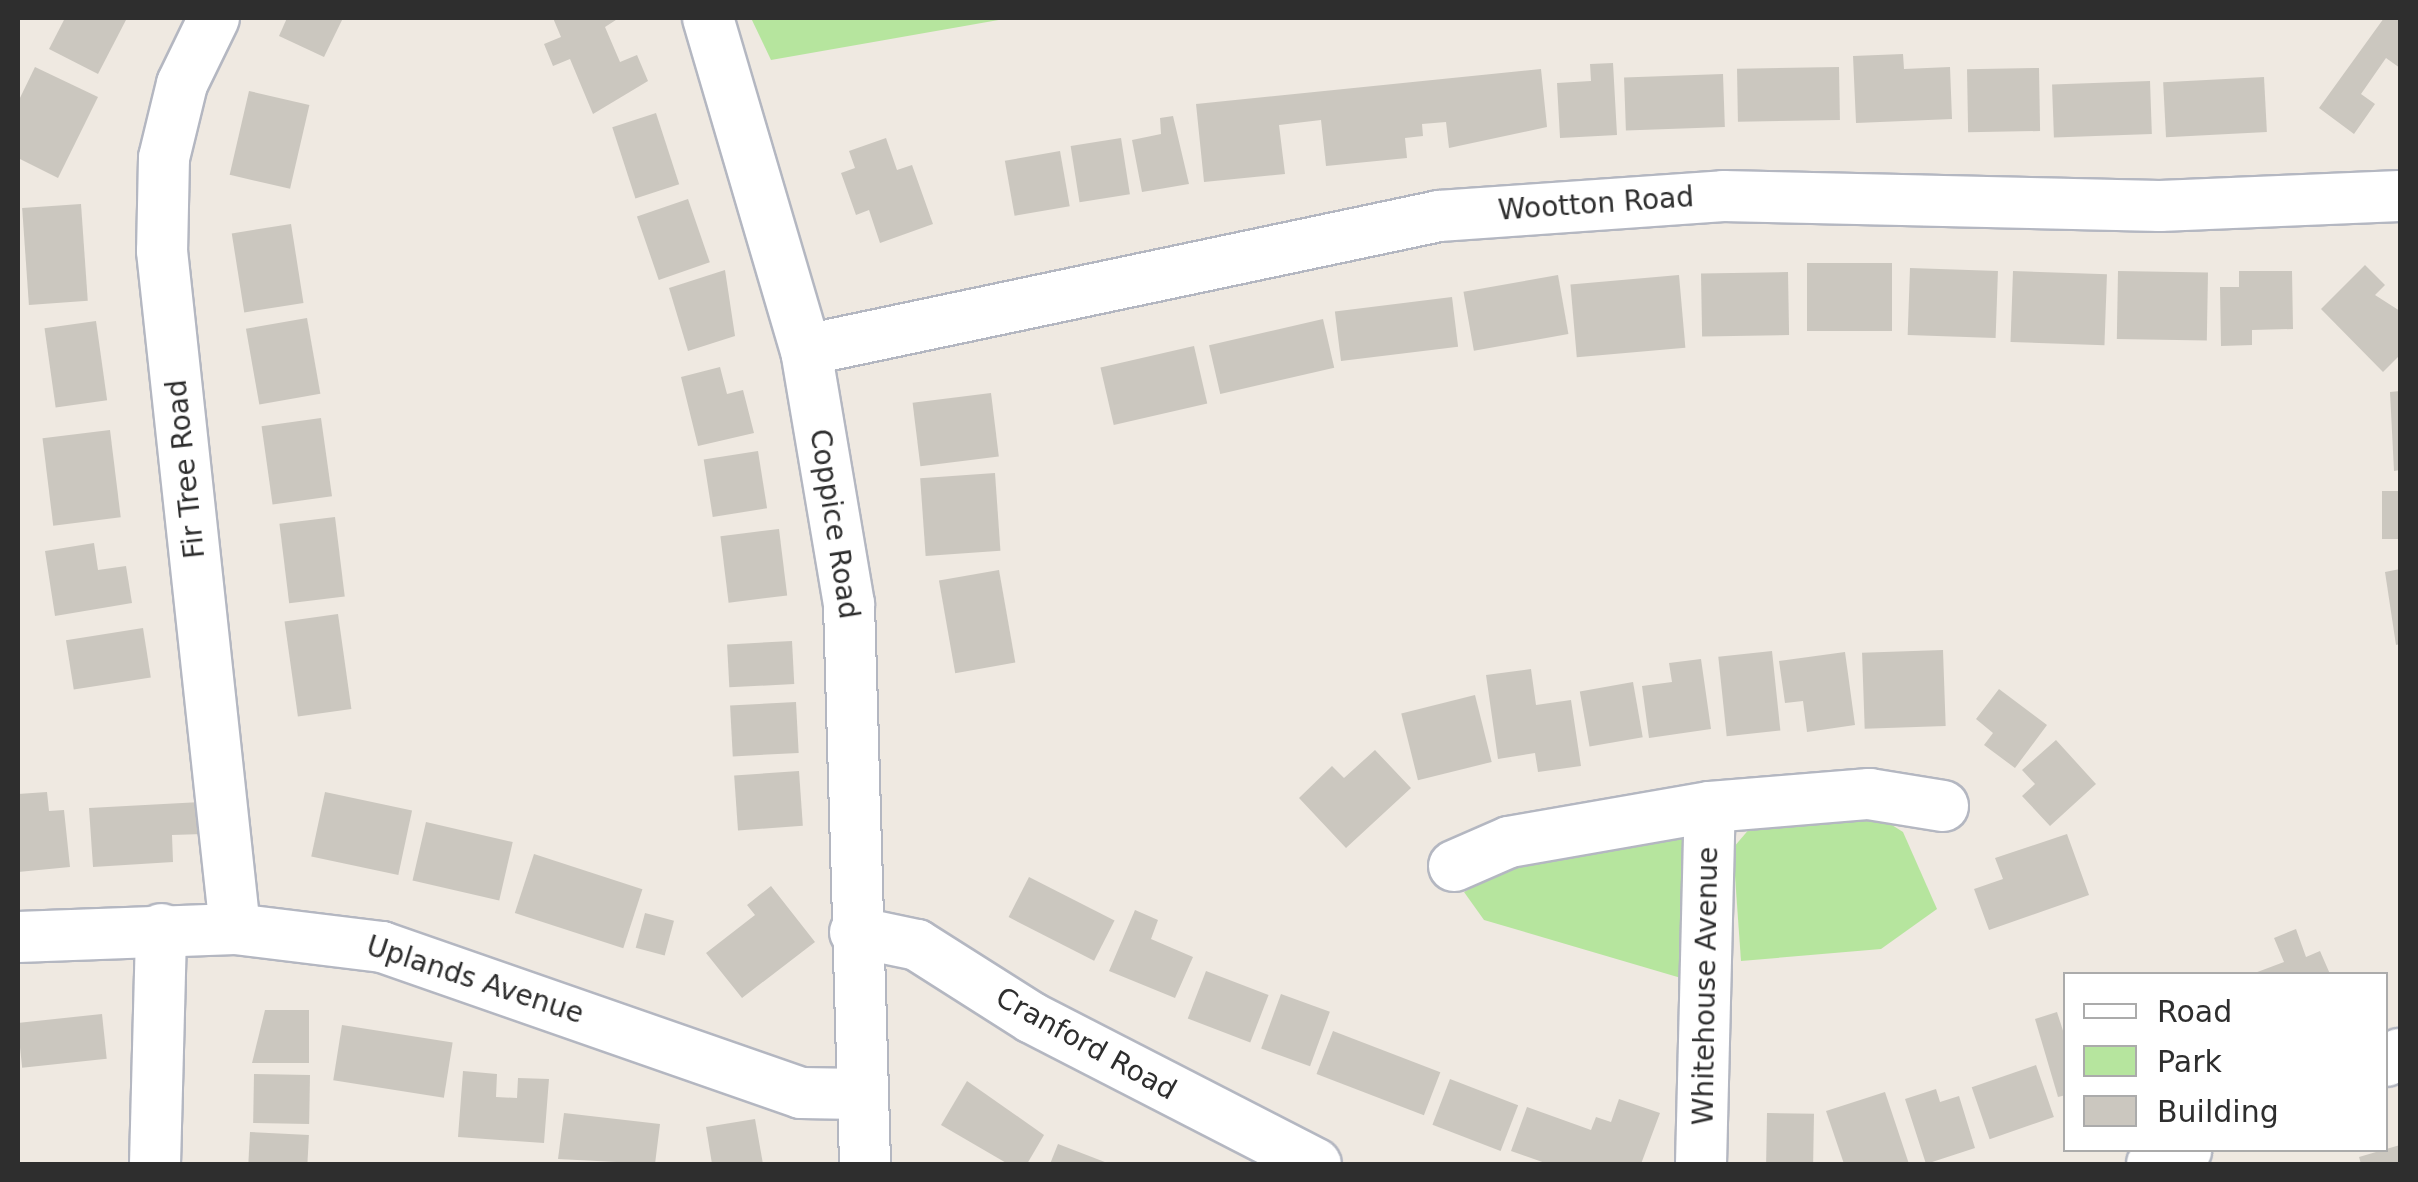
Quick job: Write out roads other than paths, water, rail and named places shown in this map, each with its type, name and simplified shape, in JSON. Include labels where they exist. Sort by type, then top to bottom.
[{"type":"street","name":"Fir Tree Road","points":[[214,18],[182,84],[164,158],[162,251],[235,929]]},
{"type":"street","name":"Coppice Road","points":[[708,18],[806,350],[850,604],[855,932],[865,1164]]},
{"type":"street","name":"Wootton Road","points":[[806,350],[1439,216],[1723,196],[2160,206],[2400,196]]},
{"type":"street","name":"Whitehouse Avenue","points":[[1454,866],[1508,842],[1710,807],[1869,794],[1944,806]]},
{"type":"street","name":"Whitehouse Avenue","points":[[1701,1164],[1710,807]]},
{"type":"street","name":"Uplands Avenue","points":[[18,938],[161,929],[235,929],[382,946],[801,1094],[861,1094]]},
{"type":"street","points":[[155,1164],[161,929]]},
{"type":"street","name":"Cranford Road","points":[[855,932],[917,944],[1032,1018],[1316,1164]]},
{"type":"street","points":[[2152,1164],[2181,1152]]}]
